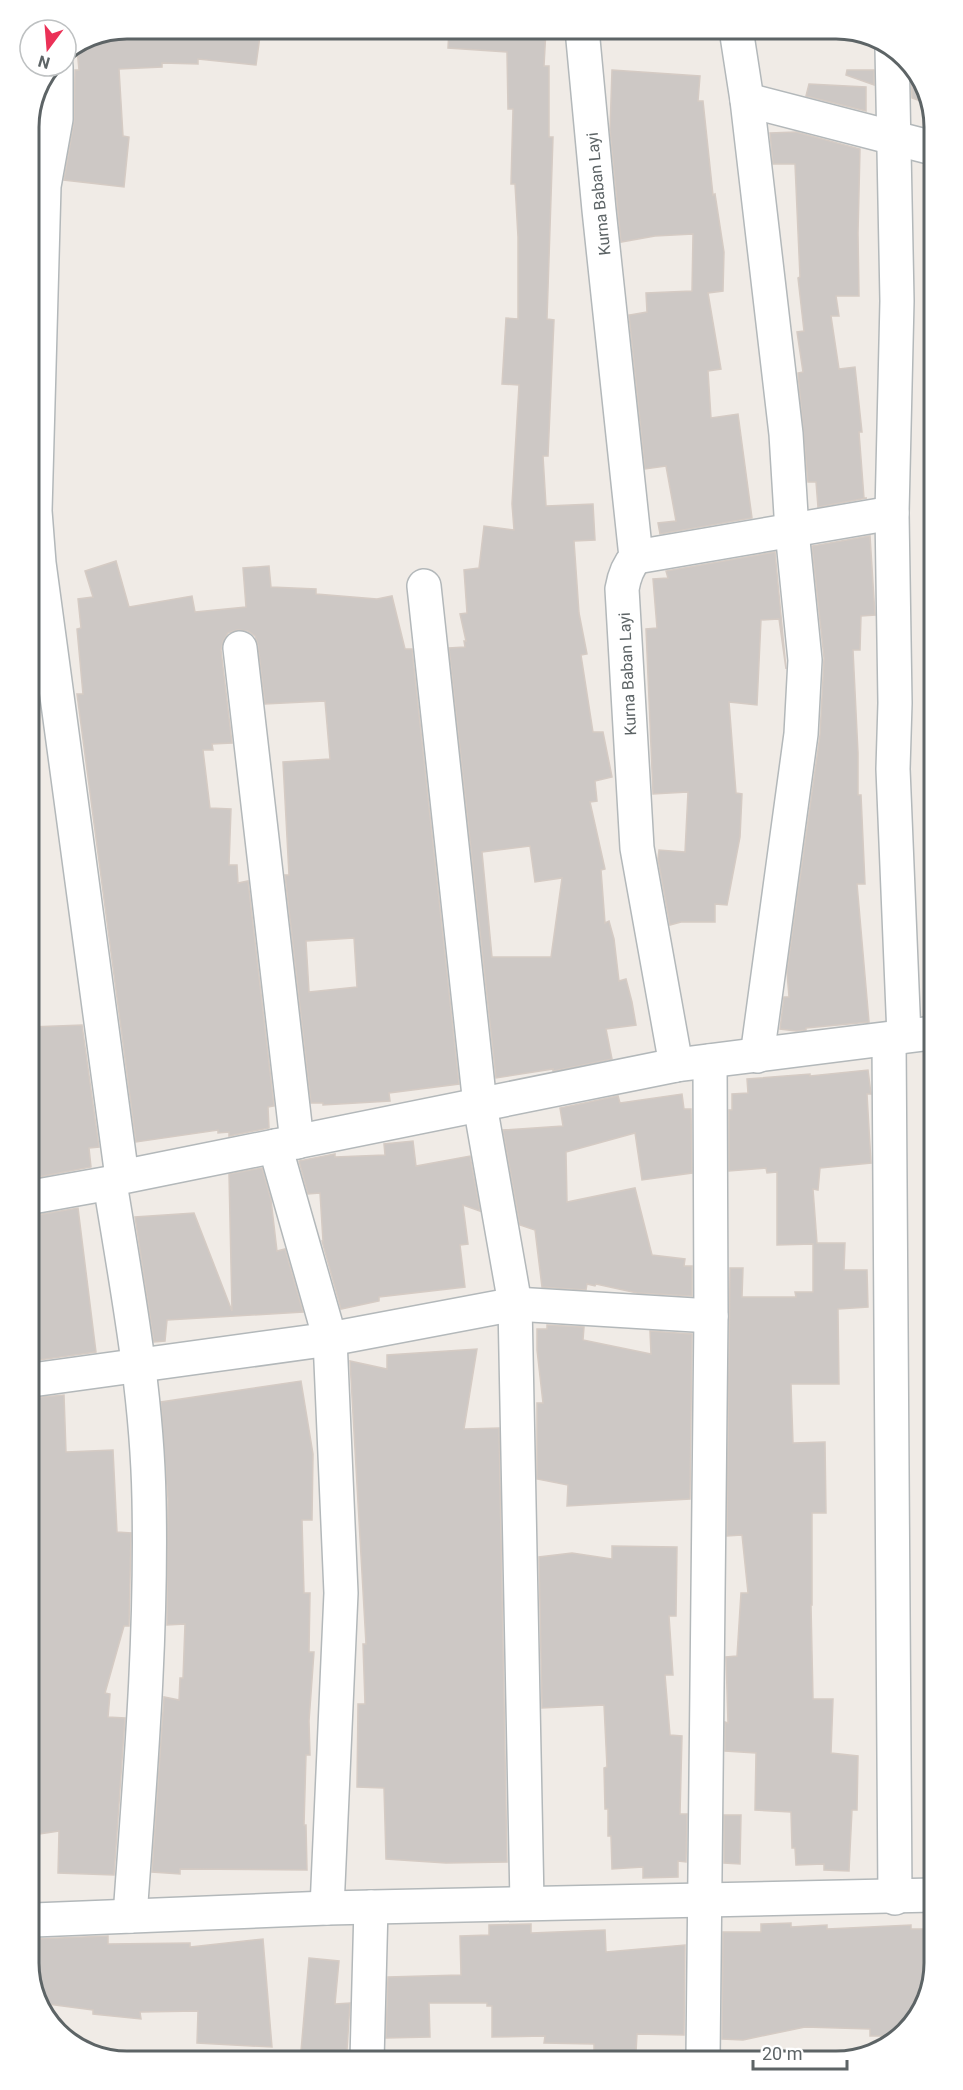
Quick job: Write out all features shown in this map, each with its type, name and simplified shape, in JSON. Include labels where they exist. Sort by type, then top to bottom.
[{"type":"street","name":"Kurna Baban Layi","points":[[583,39],[636,557],[629,565],[622,589],[637,848],[676,1065]]},
{"type":"street","points":[[738,39],[747,100],[786,434],[792,531],[806,660],[805,703],[757,1056]]},
{"type":"street","points":[[892,60],[897,301],[892,513],[895,703],[893,769],[908,1036],[895,1898]]},
{"type":"street","points":[[39,367],[44,186],[56,118],[56,78]]},
{"type":"street","points":[[747,100],[924,146]]},
{"type":"street","points":[[636,557],[892,513]]},
{"type":"street","points":[[39,562],[140,1365],[149,1497],[148,1644],[130,1916]]},
{"type":"street","points":[[424,586],[480,1105],[515,1304],[527,1903]]},
{"type":"street","points":[[240,648],[286,1144],[330,1339],[341,1593],[327,1908]]},
{"type":"street","points":[[39,1196],[676,1065],[908,1036]]},
{"type":"street","points":[[703,2051],[711,1316],[710,1061]]},
{"type":"street","points":[[39,1379],[330,1339],[515,1304],[711,1316]]},
{"type":"street","points":[[39,1920],[327,1908],[924,1897]]},
{"type":"street","points":[[367,2051],[371,1907]]},
{"type":"building","points":[[260,39],[256,65],[198,59],[198,64],[162,63],[162,67],[119,69],[123,136],[129,137],[124,187],[64,180],[74,122],[75,78],[78,78],[78,54],[110,41]]},
{"type":"building","points":[[448,39],[545,39],[544,66],[549,66],[549,137],[553,137],[547,319],[554,320],[548,456],[543,456],[546,506],[593,504],[595,540],[574,541],[579,613],[587,654],[581,655],[593,732],[603,732],[612,777],[595,781],[597,801],[590,802],[605,869],[601,870],[605,923],[609,921],[614,939],[619,981],[626,979],[636,1025],[606,1029],[612,1059],[553,1071],[553,1069],[496,1078],[449,648],[465,647],[464,641],[466,641],[460,614],[467,613],[464,570],[479,568],[484,526],[514,530],[512,504],[519,385],[502,384],[506,318],[518,319],[518,237],[515,184],[511,184],[513,109],[508,109],[507,52],[448,48]],"holes":[[[530,846],[535,882],[562,878],[551,957],[492,957],[482,852]]]},
{"type":"building","points":[[612,70],[700,76],[698,101],[703,101],[713,195],[715,194],[724,252],[723,291],[708,293],[721,369],[708,371],[711,418],[738,414],[752,518],[660,534],[658,523],[676,521],[666,466],[645,469],[629,315],[647,312],[646,293],[692,291],[693,234],[655,236],[621,242],[610,130]]},
{"type":"building","points":[[847,70],[874,70],[874,85],[846,75]]},
{"type":"building","points":[[911,82],[919,101],[912,98]]},
{"type":"building","points":[[809,84],[866,87],[866,111],[806,96]]},
{"type":"building","points":[[796,132],[860,149],[859,296],[836,296],[839,316],[831,316],[839,369],[855,367],[862,432],[859,432],[864,498],[867,498],[818,507],[816,482],[808,482],[798,373],[803,372],[797,332],[804,331],[798,278],[800,277],[795,164],[773,164],[770,133]]},
{"type":"building","points":[[870,536],[875,615],[861,616],[860,650],[853,650],[858,795],[861,795],[865,884],[857,884],[869,1022],[796,1031],[780,1029],[784,997],[789,997],[787,972],[820,735],[824,658],[812,546]]},
{"type":"building","points":[[775,552],[786,669],[779,619],[761,620],[757,705],[729,702],[736,793],[742,794],[740,837],[727,905],[715,904],[715,922],[681,922],[670,925],[658,859],[659,850],[685,852],[688,792],[653,794],[646,629],[657,628],[653,579],[668,578],[666,571]]},
{"type":"building","points":[[116,561],[129,607],[192,596],[195,612],[246,607],[243,568],[269,566],[271,587],[316,589],[316,594],[377,599],[392,596],[405,649],[412,649],[459,1084],[389,1093],[390,1101],[323,1105],[323,1103],[311,1103],[285,875],[289,875],[283,762],[330,759],[325,701],[265,704],[255,636],[248,631],[237,630],[228,633],[221,650],[232,743],[212,744],[213,750],[203,750],[210,808],[231,809],[229,865],[237,865],[238,883],[248,881],[274,1106],[268,1107],[269,1128],[229,1136],[229,1132],[218,1133],[218,1130],[136,1142],[77,694],[83,694],[77,629],[81,628],[78,599],[93,597],[85,571]],"holes":[[[354,938],[357,987],[309,992],[306,941]]]},
{"type":"building","points":[[82,1025],[99,1147],[89,1148],[91,1167],[39,1177],[39,1027]]},
{"type":"building","points":[[868,1070],[871,1094],[867,1094],[871,1163],[820,1168],[818,1190],[813,1189],[817,1243],[845,1243],[844,1270],[867,1270],[868,1307],[838,1309],[839,1384],[791,1384],[793,1443],[825,1442],[826,1513],[812,1513],[813,1699],[833,1699],[831,1753],[858,1756],[857,1810],[852,1810],[849,1871],[824,1870],[824,1864],[796,1865],[795,1848],[792,1848],[791,1812],[755,1810],[756,1753],[725,1751],[725,1722],[728,1723],[726,1657],[737,1656],[741,1593],[748,1593],[742,1535],[727,1536],[730,1268],[743,1268],[742,1297],[796,1297],[795,1292],[813,1292],[813,1244],[777,1245],[777,1172],[767,1173],[766,1168],[729,1171],[729,1110],[732,1110],[732,1094],[748,1093],[747,1079]]},
{"type":"building","points":[[682,1094],[684,1109],[691,1109],[692,1173],[642,1180],[635,1133],[566,1152],[567,1202],[635,1188],[652,1255],[685,1259],[684,1266],[692,1266],[692,1296],[637,1293],[596,1284],[595,1286],[587,1284],[586,1290],[542,1287],[535,1230],[520,1225],[503,1130],[563,1126],[560,1108],[618,1096],[620,1103]]},
{"type":"building","points":[[413,1141],[416,1166],[470,1156],[480,1211],[463,1205],[468,1244],[460,1245],[465,1287],[379,1297],[379,1301],[341,1309],[322,1241],[320,1193],[308,1194],[299,1161],[335,1154],[335,1157],[385,1155],[384,1144]]},
{"type":"building","points":[[262,1168],[271,1200],[277,1251],[285,1249],[303,1312],[167,1320],[165,1341],[154,1342],[135,1217],[194,1213],[232,1311],[229,1174]]},
{"type":"building","points":[[78,1208],[96,1352],[39,1360],[39,1215]]},
{"type":"building","points":[[547,1325],[584,1327],[583,1340],[651,1354],[650,1331],[692,1334],[690,1499],[567,1506],[568,1485],[537,1479],[537,1403],[543,1403],[537,1329],[547,1329]]},
{"type":"building","points":[[477,1349],[464,1429],[499,1428],[507,1862],[446,1863],[386,1859],[384,1788],[357,1787],[358,1704],[365,1704],[363,1644],[366,1644],[350,1361],[387,1369],[387,1355]]},
{"type":"building","points":[[301,1381],[313,1454],[312,1520],[302,1520],[304,1593],[310,1593],[309,1652],[314,1652],[309,1721],[310,1755],[306,1755],[304,1825],[306,1825],[307,1870],[180,1869],[180,1874],[152,1872],[164,1697],[179,1700],[180,1678],[183,1678],[185,1624],[167,1625],[168,1499],[161,1402]]},
{"type":"building","points":[[64,1395],[66,1452],[113,1450],[117,1532],[131,1533],[129,1626],[124,1626],[105,1693],[110,1694],[108,1717],[125,1718],[114,1875],[58,1873],[59,1831],[40,1834],[39,1828],[39,1397]]},
{"type":"building","points":[[612,1546],[677,1547],[676,1616],[669,1616],[673,1675],[665,1675],[670,1735],[682,1736],[680,1814],[687,1814],[686,1862],[678,1861],[678,1877],[643,1878],[643,1867],[612,1869],[608,1809],[605,1809],[604,1768],[607,1767],[604,1705],[542,1708],[539,1557],[572,1553],[612,1559]]},
{"type":"building","points":[[724,1815],[741,1815],[740,1864],[724,1863]]},
{"type":"building","points":[[791,1923],[791,1927],[827,1925],[827,1929],[911,1925],[911,1929],[924,1929],[923,1974],[915,2002],[898,2025],[884,2036],[870,2036],[870,2029],[805,2027],[743,2040],[722,2039],[723,1932],[761,1932],[761,1924]]},
{"type":"building","points":[[531,1924],[531,1933],[605,1930],[606,1952],[685,1945],[684,2035],[637,2034],[636,2051],[594,2050],[594,2044],[544,2043],[545,2036],[492,2037],[492,2006],[487,2006],[487,2003],[429,2003],[430,2037],[386,2038],[388,1977],[461,1975],[460,1936],[489,1935],[489,1925]]},
{"type":"building","points":[[108,1936],[108,1944],[190,1943],[190,1947],[263,1939],[272,2047],[197,2043],[198,2011],[140,2012],[141,2019],[93,2014],[93,2010],[49,2004],[40,1974],[39,1939]]},
{"type":"building","points":[[309,1958],[339,1961],[335,2004],[350,2003],[347,2050],[301,2051]]}]
